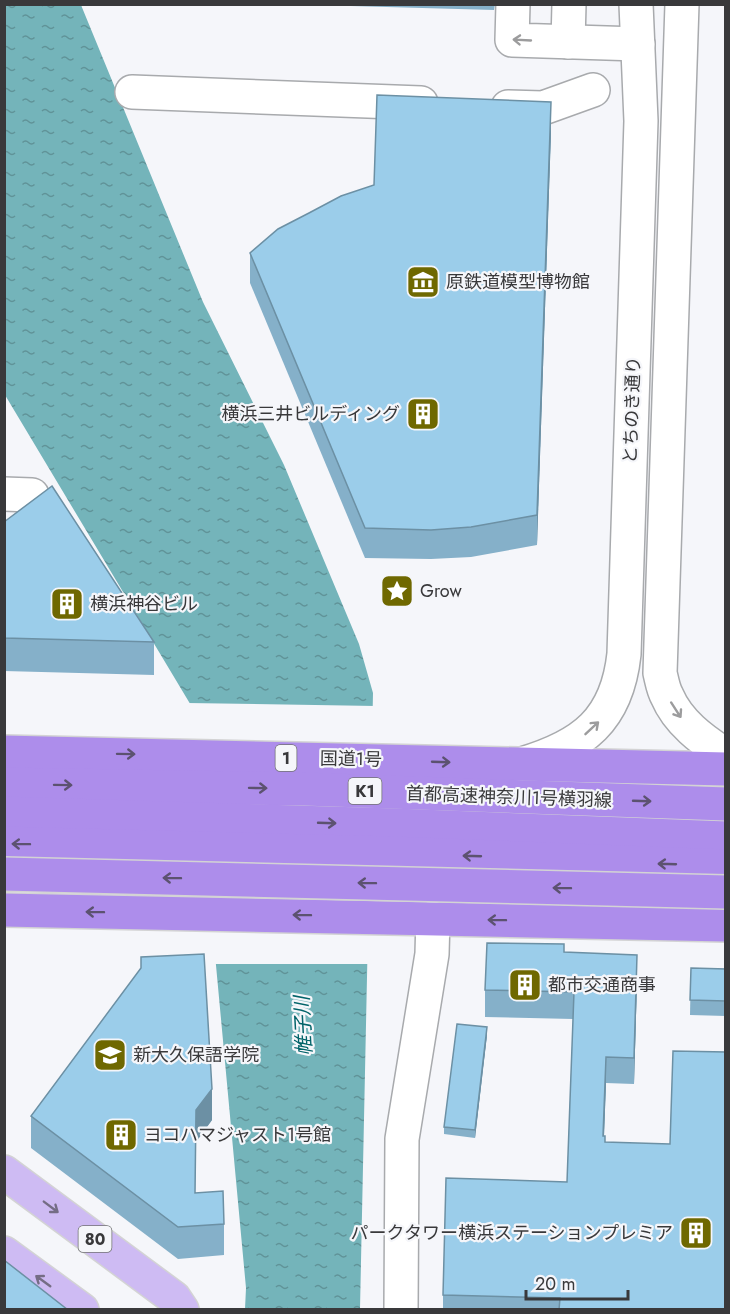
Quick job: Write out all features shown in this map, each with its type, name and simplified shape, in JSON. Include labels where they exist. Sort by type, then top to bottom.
[{"type":"highway","name":"国道1号","points":[[4,752],[726,769]]},
{"type":"highway","name":"国道1号","points":[[589,765],[726,795]]},
{"type":"highway","name":"首都高速神奈川1号横羽線","points":[[4,784],[304,789],[726,804]]},
{"type":"highway","points":[[4,813],[184,834],[394,853],[726,866]]},
{"type":"highway","points":[[4,843],[184,834],[726,838]]},
{"type":"highway","points":[[4,874],[726,892]]},
{"type":"highway","points":[[556,921],[683,885],[726,878]]},
{"type":"highway","points":[[4,910],[726,925]]},
{"type":"main road","name":"80","points":[[4,1172],[174,1298],[182,1310]]},
{"type":"main road","points":[[4,1253],[82,1310]]},
{"type":"street","points":[[513,4],[512,40],[638,44]]},
{"type":"street","points":[[568,42],[569,4]]},
{"type":"street","name":"とちのき通り","points":[[522,764],[546,757],[570,745],[597,723],[603,717],[621,677],[624,654],[641,120],[636,4]]},
{"type":"street","name":"とちのき通り","points":[[682,4],[660,673],[666,696],[683,721],[706,743],[726,755]]},
{"type":"street","points":[[132,92],[543,108],[593,90]]},
{"type":"street","points":[[401,1310],[402,1139],[432,954],[433,918]]},
{"type":"water","name":"帷子川","points":[[5,5],[81,5],[203,302],[284,465],[359,644],[373,693],[360,1309],[245,1309],[246,1288],[192,707],[5,395]]},
{"type":"pier","points":[[187,703],[376,706],[370,964],[213,964]]},
{"type":"building","name":"横浜三井ビルディング","points":[[377,95],[551,102],[537,515],[471,527],[431,530],[365,528],[250,253],[278,229],[341,196],[374,185]]},
{"type":"building","points":[[52,486],[154,642],[4,638],[4,522]]},
{"type":"building","points":[[487,943],[564,944],[564,952],[637,955],[634,1058],[606,1057],[603,1136],[605,1136],[605,1142],[670,1144],[673,1051],[726,1052],[726,1310],[559,1310],[560,1298],[443,1295],[446,1178],[567,1182],[574,992],[485,990]]},
{"type":"building","name":"ヨコハマジャスト1号館","points":[[204,954],[212,1089],[196,1110],[195,1193],[223,1191],[224,1224],[178,1227],[31,1116],[141,968],[141,957]]},
{"type":"building","points":[[691,968],[726,969],[726,1001],[690,1000]]},
{"type":"building","points":[[457,1024],[487,1027],[475,1130],[444,1127]]},
{"type":"building","points":[[4,1260],[68,1310],[4,1310]]},
{"type":"place","name":"原鉄道模型博物館","points":[[423,282]]},
{"type":"place","name":"横浜三井ビルディング","points":[[423,414]]},
{"type":"place","name":"Grow","points":[[397,591]]},
{"type":"place","name":"横浜神谷ビル","points":[[67,604]]},
{"type":"place","name":"都市交通商事","points":[[525,985]]},
{"type":"place","name":"新大久保語学院","points":[[110,1055]]},
{"type":"place","name":"ヨコハマジャスト1号館","points":[[121,1135]]},
{"type":"place","name":"パークタワー横浜ステーションプレミア","points":[[696,1233]]}]
